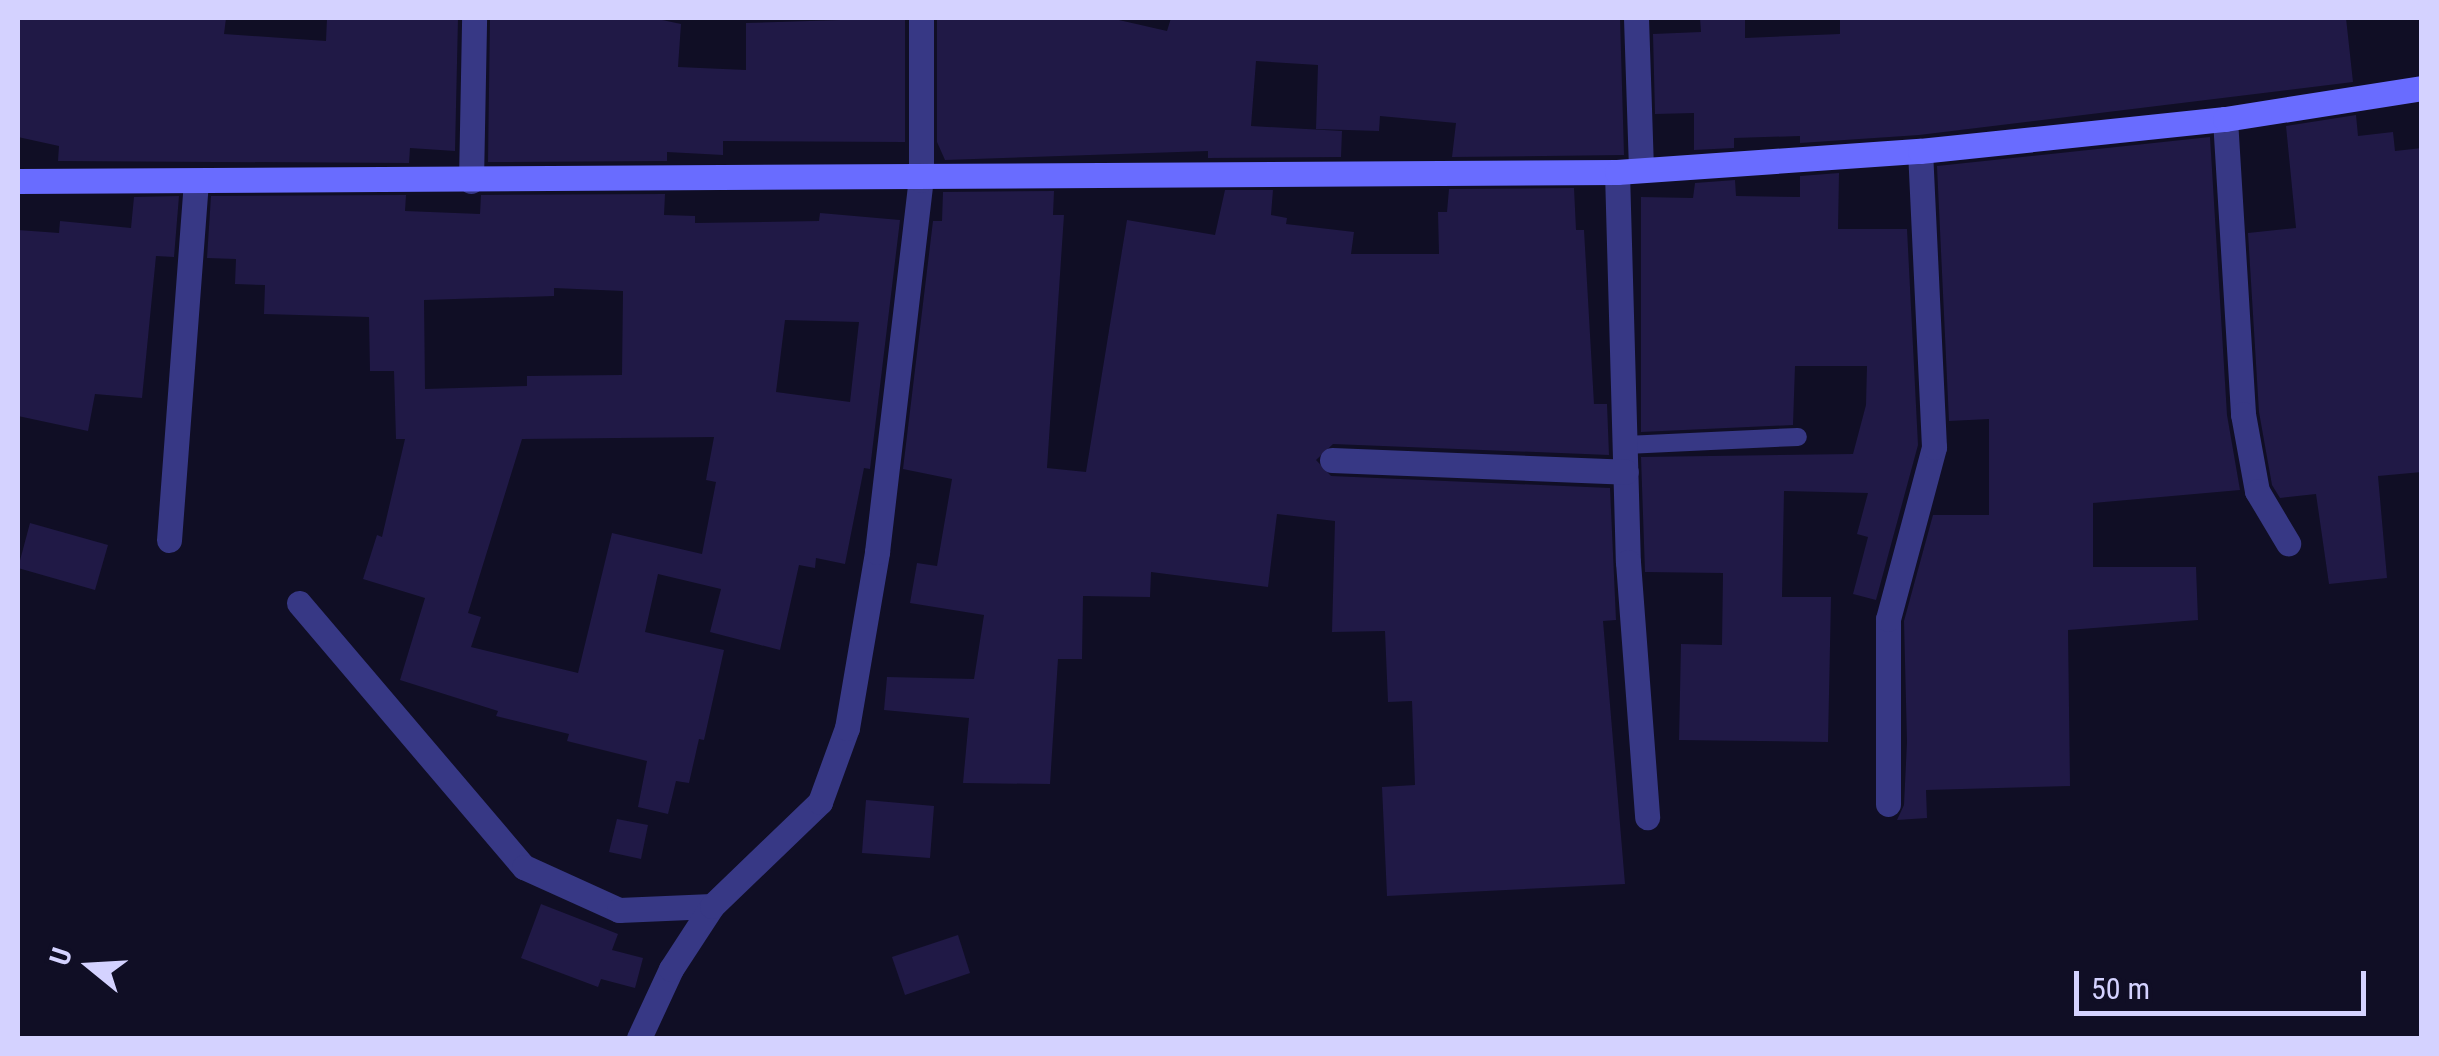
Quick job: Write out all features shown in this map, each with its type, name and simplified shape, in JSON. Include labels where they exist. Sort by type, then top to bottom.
[{"type":"street","points":[[471,181],[474,18]]},
{"type":"street","points":[[640,1038],[671,970],[712,906],[820,802],[835,770],[877,552],[921,180],[921,18]]},
{"type":"street","points":[[1636,18],[1629,171],[1626,472],[1647,816]]},
{"type":"street","points":[[18,181],[921,180],[1629,171],[1920,150],[2226,119],[2422,88]]},
{"type":"street","points":[[2226,119],[2244,414],[2257,492],[2288,543]]},
{"type":"street","points":[[1888,804],[1888,619],[1934,448],[1920,150]]},
{"type":"street","points":[[169,540],[196,183]]},
{"type":"street","points":[[1332,460],[1626,472]]},
{"type":"street","points":[[299,603],[524,867],[620,910],[712,906]]},
{"type":"lane","points":[[1626,444],[1798,437]]},
{"type":"building","points":[[18,18],[226,18],[224,34],[326,41],[327,18],[458,18],[455,151],[410,148],[409,163],[58,161],[59,146],[18,137]]},
{"type":"building","points":[[490,18],[653,18],[681,24],[678,67],[746,70],[746,23],[905,18],[905,142],[723,141],[723,155],[667,152],[667,161],[488,162]]},
{"type":"building","points":[[937,18],[1110,18],[1167,31],[1171,18],[1620,18],[1624,155],[1452,157],[1456,123],[1380,116],[1379,131],[1316,129],[1318,65],[1256,61],[1251,126],[1342,131],[1341,157],[1208,158],[1208,151],[945,160],[937,142]]},
{"type":"building","points":[[1700,18],[1745,18],[1745,38],[1840,34],[1840,18],[2346,18],[2353,82],[1919,135],[1800,143],[1800,136],[1734,138],[1734,148],[1694,150],[1694,113],[1655,114],[1653,34],[1701,32]]},
{"type":"building","points":[[2356,115],[2358,136],[2393,132],[2395,151],[2422,148],[2422,472],[2378,476],[2387,578],[2329,584],[2316,494],[2280,498],[2272,485],[2259,412],[2248,233],[2296,228],[2286,126]]},
{"type":"building","points":[[2210,137],[2227,415],[2240,490],[2093,503],[2093,567],[2196,567],[2198,620],[2068,630],[2070,786],[1926,790],[1927,818],[1897,820],[1904,805],[1907,742],[1904,621],[1933,515],[1989,515],[1989,419],[1949,421],[1937,166]]},
{"type":"building","points":[[1839,173],[1838,229],[1907,229],[1918,445],[1876,600],[1853,594],[1868,537],[1857,534],[1868,493],[1784,491],[1782,597],[1831,597],[1828,742],[1679,740],[1681,644],[1722,645],[1723,573],[1645,572],[1641,457],[1853,454],[1866,405],[1867,366],[1795,366],[1793,425],[1641,432],[1641,197],[1693,198],[1695,183],[1735,180],[1736,196],[1800,197],[1800,176]]},
{"type":"building","points":[[1574,188],[1576,230],[1584,230],[1594,404],[1607,404],[1609,455],[1333,444],[1316,460],[1331,476],[1610,488],[1616,620],[1603,621],[1625,884],[1387,896],[1382,787],[1415,785],[1412,701],[1388,702],[1385,631],[1332,632],[1335,521],[1277,514],[1268,587],[1151,572],[1150,597],[1083,596],[1082,659],[1058,659],[1050,784],[963,783],[969,718],[884,710],[887,677],[974,679],[984,615],[910,603],[917,563],[937,566],[952,479],[903,469],[933,221],[942,221],[943,192],[1054,191],[1053,215],[1064,215],[1047,468],[1086,472],[1127,220],[1215,235],[1225,190],[1273,190],[1271,215],[1287,218],[1286,224],[1354,232],[1351,254],[1439,254],[1438,212],[1447,212],[1449,189]]},
{"type":"building","points":[[665,194],[664,215],[695,216],[695,223],[819,221],[820,213],[900,220],[870,469],[864,468],[845,564],[816,558],[815,568],[799,565],[780,650],[710,632],[721,589],[658,574],[645,632],[724,650],[704,740],[699,739],[689,783],[676,781],[668,814],[638,807],[647,761],[567,741],[569,734],[496,716],[498,711],[400,680],[425,598],[363,579],[377,535],[382,537],[405,439],[396,439],[394,371],[370,371],[369,317],[264,314],[265,285],[235,284],[236,259],[207,258],[211,196],[406,195],[405,211],[480,214],[481,195]],"holes":[[[554,288],[623,291],[622,375],[527,376],[527,386],[425,389],[424,300],[554,296]],[[785,320],[859,322],[850,402],[776,392]],[[714,437],[706,480],[716,482],[702,554],[612,533],[578,673],[471,647],[481,617],[468,613],[522,439]]]},
{"type":"building","points":[[179,196],[174,257],[156,256],[142,398],[95,394],[88,431],[18,416],[18,230],[59,233],[60,221],[131,228],[134,197]]},
{"type":"building","points":[[30,523],[108,545],[95,590],[18,568]]},
{"type":"building","points":[[866,800],[934,806],[930,858],[862,853]]},
{"type":"building","points":[[617,819],[648,825],[641,859],[609,852]]},
{"type":"building","points":[[541,904],[618,934],[612,950],[643,958],[635,988],[601,979],[598,987],[521,958]]},
{"type":"building","points":[[958,935],[970,973],[905,995],[892,957]]}]
